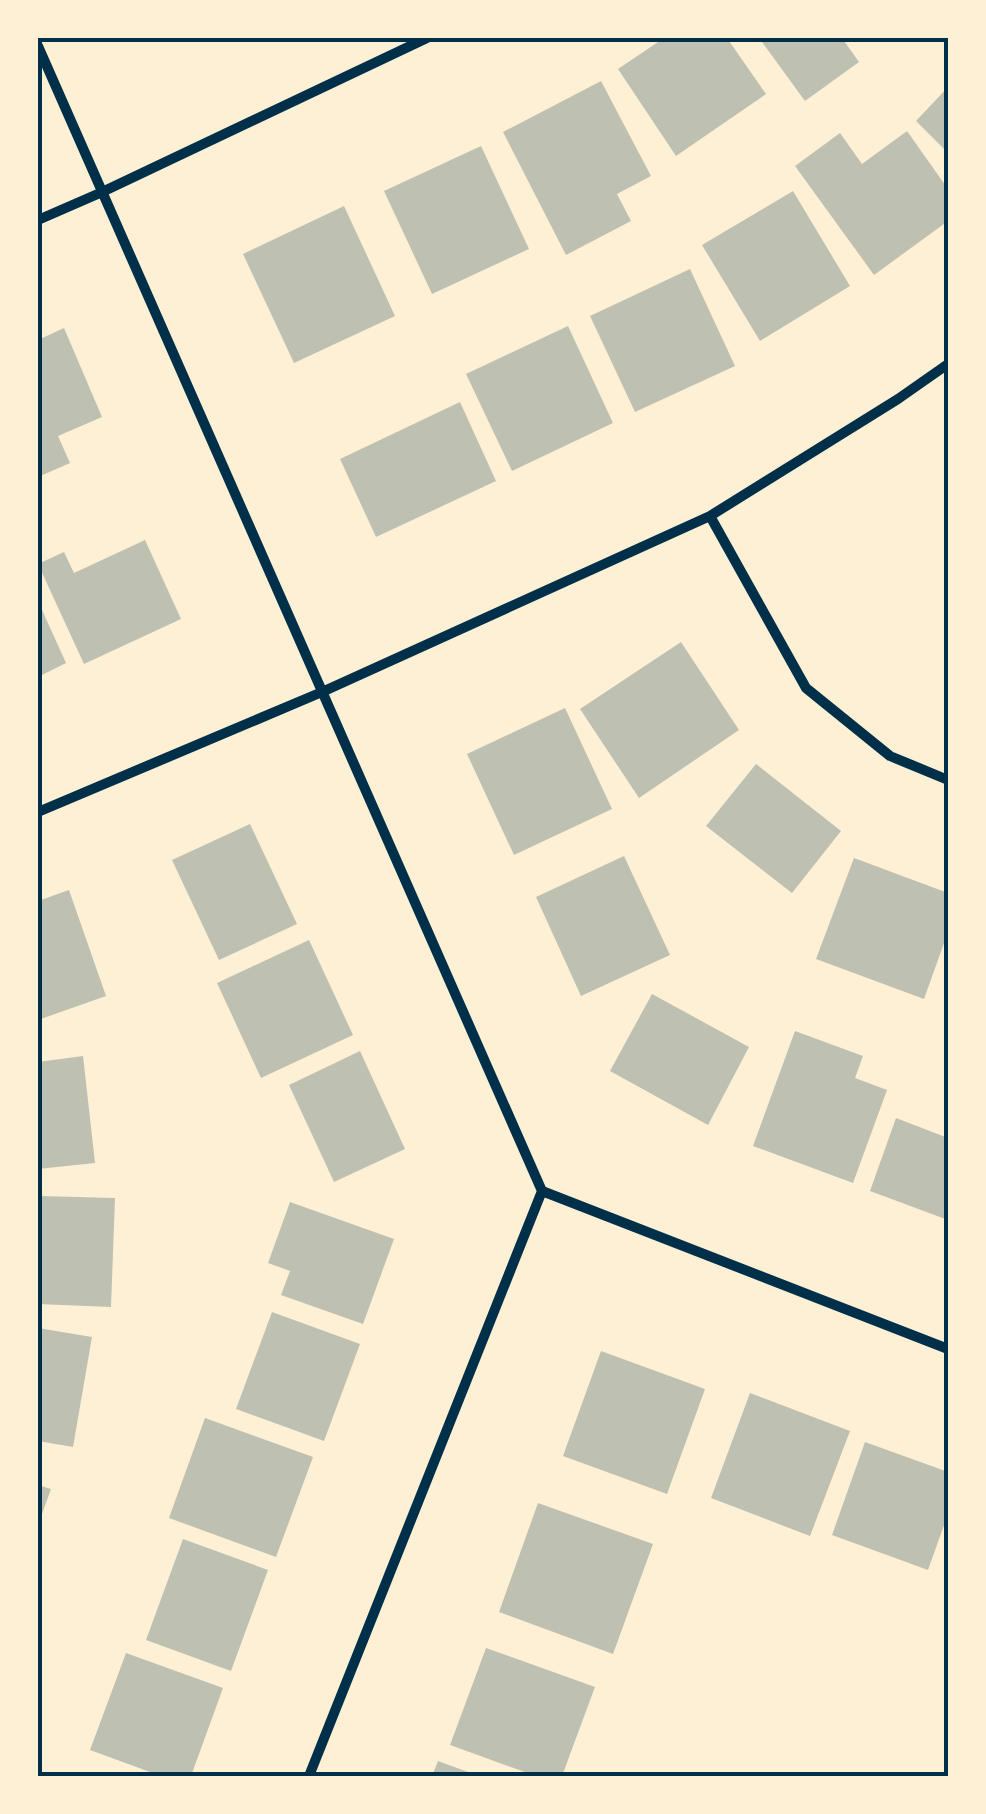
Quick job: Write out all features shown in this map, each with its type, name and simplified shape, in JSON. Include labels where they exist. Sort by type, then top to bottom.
[{"type":"street","points":[[38,220],[427,38]]},
{"type":"street","points":[[38,46],[542,1192],[948,1349]]},
{"type":"street","points":[[38,812],[322,692],[710,516],[948,364]]},
{"type":"street","points":[[710,516],[806,688],[890,756],[948,780]]},
{"type":"street","points":[[309,1776],[542,1192]]},
{"type":"building","points":[[664,38],[727,38],[766,94],[676,156],[618,69]]},
{"type":"building","points":[[759,38],[842,38],[859,62],[805,101]]},
{"type":"building","points":[[601,81],[651,176],[617,194],[631,221],[566,255],[503,132]]},
{"type":"building","points":[[948,87],[948,153],[916,121]]},
{"type":"building","points":[[907,131],[948,189],[948,221],[874,275],[795,166],[840,133],[862,164]]},
{"type":"building","points":[[481,146],[529,249],[432,294],[384,191]]},
{"type":"building","points":[[793,191],[850,286],[760,341],[702,245]]},
{"type":"building","points":[[344,206],[395,316],[294,363],[243,254]]},
{"type":"building","points":[[690,269],[735,366],[635,412],[590,316]]},
{"type":"building","points":[[568,326],[613,423],[512,471],[466,374]]},
{"type":"building","points":[[64,328],[102,417],[58,436],[70,463],[38,477],[38,340]]},
{"type":"building","points":[[460,402],[496,481],[376,537],[340,459]]},
{"type":"building","points":[[145,540],[181,619],[84,664],[38,564],[64,552],[74,573]]},
{"type":"building","points":[[38,601],[66,663],[38,677]]},
{"type":"building","points":[[681,642],[739,730],[639,798],[580,709]]},
{"type":"building","points":[[565,708],[612,809],[514,855],[467,754]]},
{"type":"building","points":[[756,764],[841,831],[792,893],[706,826]]},
{"type":"building","points":[[250,824],[297,924],[219,960],[172,860]]},
{"type":"building","points":[[624,856],[670,955],[581,996],[536,897]]},
{"type":"building","points":[[854,858],[948,893],[948,932],[924,999],[816,959]]},
{"type":"building","points":[[69,890],[106,996],[38,1020],[38,901]]},
{"type":"building","points":[[309,940],[353,1035],[261,1078],[217,983]]},
{"type":"building","points":[[652,994],[749,1047],[708,1125],[610,1071]]},
{"type":"building","points":[[795,1031],[863,1056],[855,1078],[887,1090],[853,1183],[753,1146]]},
{"type":"building","points":[[360,1051],[405,1149],[334,1182],[289,1085]]},
{"type":"building","points":[[83,1056],[95,1163],[38,1169],[38,1062]]},
{"type":"building","points":[[896,1118],[948,1138],[948,1220],[870,1191]]},
{"type":"building","points":[[38,1196],[115,1198],[111,1307],[38,1304]]},
{"type":"building","points":[[290,1202],[394,1239],[363,1324],[281,1295],[290,1271],[268,1263]]},
{"type":"building","points":[[272,1312],[360,1344],[324,1441],[236,1409]]},
{"type":"building","points":[[38,1328],[92,1337],[73,1447],[38,1441]]},
{"type":"building","points":[[601,1351],[705,1389],[667,1494],[563,1456]]},
{"type":"building","points":[[750,1393],[850,1431],[810,1536],[711,1498]]},
{"type":"building","points":[[205,1418],[313,1457],[276,1557],[169,1518]]},
{"type":"building","points":[[865,1442],[948,1472],[948,1514],[928,1570],[832,1535]]},
{"type":"building","points":[[38,1485],[51,1489],[38,1525]]},
{"type":"building","points":[[538,1503],[653,1544],[613,1654],[499,1612]]},
{"type":"building","points":[[183,1539],[268,1570],[231,1671],[146,1640]]},
{"type":"building","points":[[486,1648],[595,1687],[562,1776],[536,1776],[450,1745]]},
{"type":"building","points":[[126,1653],[223,1688],[191,1776],[161,1776],[90,1750]]},
{"type":"building","points":[[438,1761],[479,1776],[432,1776]]}]
